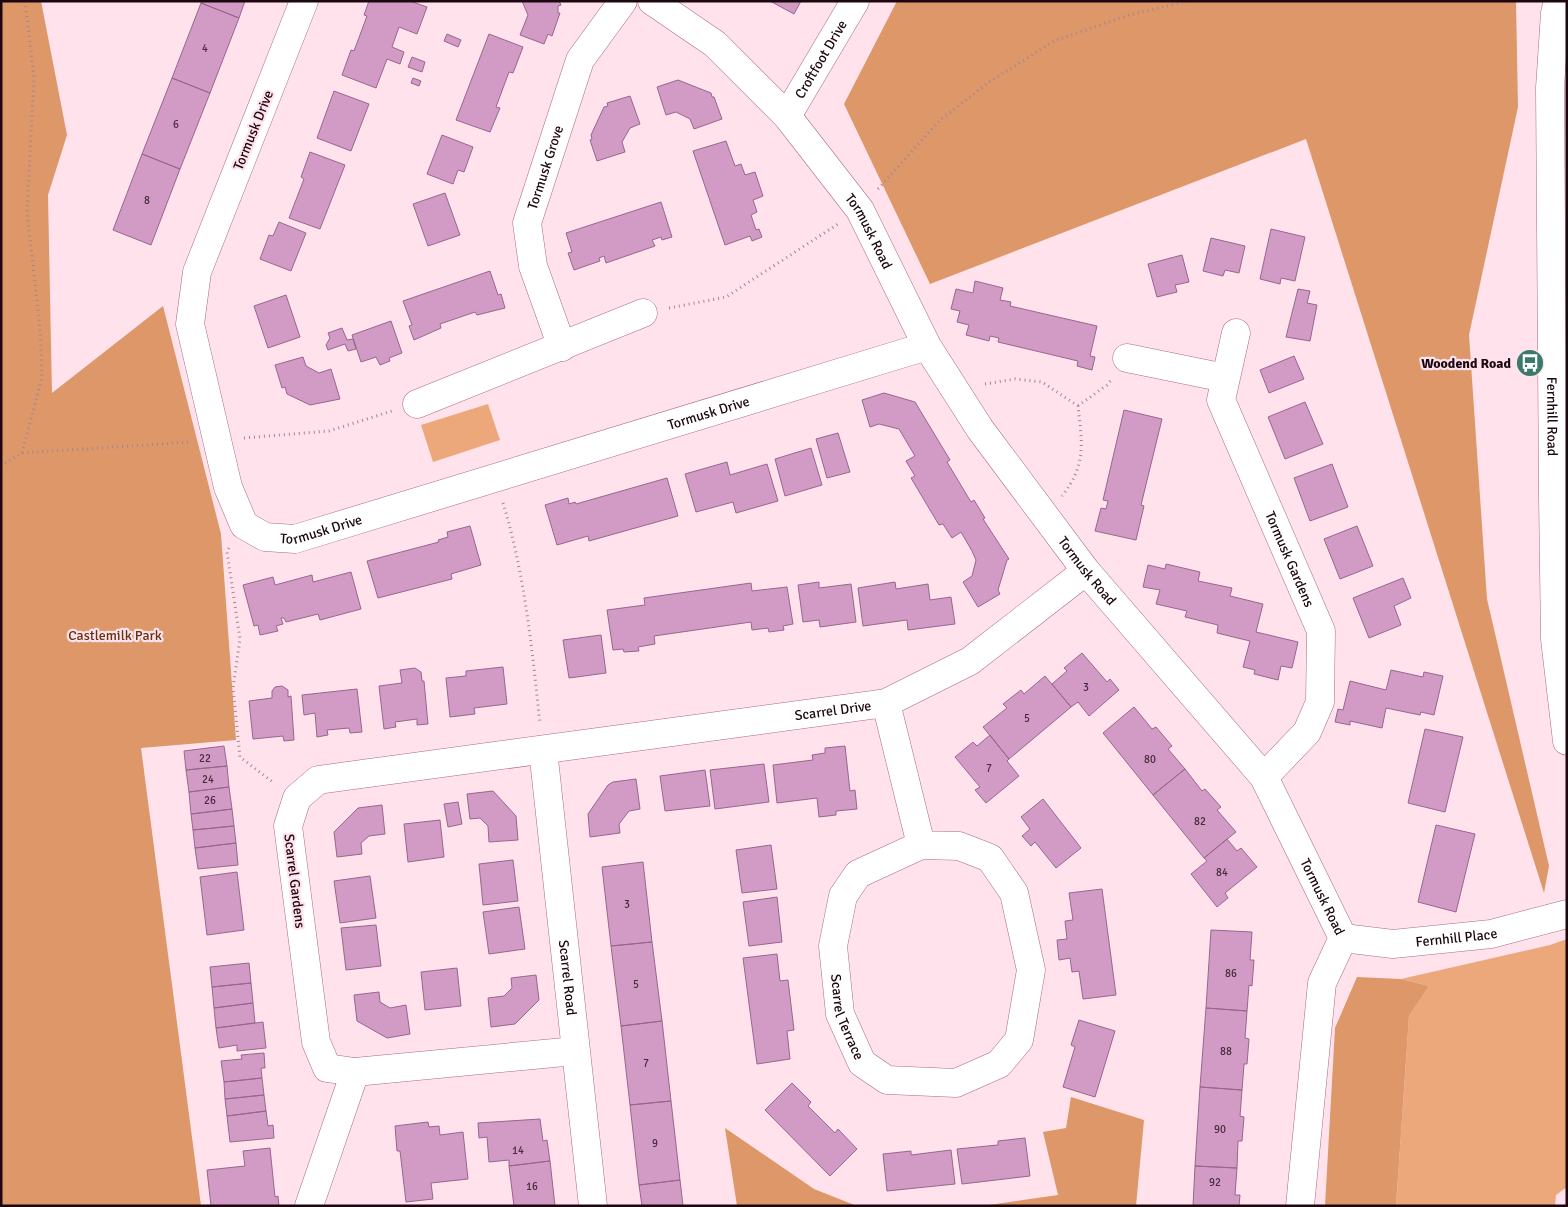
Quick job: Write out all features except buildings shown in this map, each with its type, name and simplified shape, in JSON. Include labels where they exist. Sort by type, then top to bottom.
[{"type":"street","name":"Tormusk Drive","points":[[304,1],[197,272],[190,324],[228,486],[244,525],[265,537],[296,539],[927,346]]},
{"type":"street","name":"Tormusk Grove","points":[[562,347],[533,266],[527,223],[580,60],[623,1]]},
{"type":"street","name":"Tormusk Road","points":[[652,1],[715,44],[787,116],[860,210],[927,346],[980,429],[1086,571],[1264,777],[1343,938],[1322,982],[1300,1206]]},
{"type":"street","name":"Croftfoot Drive","points":[[787,116],[855,1]]},
{"type":"street","name":"Fernhill Road","points":[[1558,1],[1555,14],[1558,118],[1560,500],[1555,639],[1567,741]]},
{"type":"street","points":[[417,404],[643,313]]},
{"type":"street","name":"Tormusk Gardens","points":[[1236,333],[1220,400],[1321,631],[1320,702],[1307,732],[1264,777]]},
{"type":"street","points":[[1127,358],[1225,378]]},
{"type":"street","name":"Scarrel Drive","points":[[543,750],[886,704],[970,661],[1086,571]]},
{"type":"street","points":[[886,704],[921,845]]},
{"type":"street","name":"Scarrel Gardens","points":[[543,750],[318,780],[296,801],[288,826],[316,1042],[327,1068],[355,1072],[575,1051]]},
{"type":"street","name":"Scarrel Road","points":[[543,750],[593,1206]]},
{"type":"street","name":"Scarrel Terrace","points":[[921,845],[959,846],[990,858],[1014,893],[1031,970],[1019,1040],[999,1064],[956,1083],[887,1080],[862,1063],[840,1014],[833,946],[843,896],[858,874],[921,845]]},
{"type":"street","name":"Fernhill Place","points":[[1343,938],[1393,944],[1491,934],[1567,914]]},
{"type":"street","points":[[309,1206],[355,1072]]},
{"type":"path","points":[[22,452],[42,378],[40,327],[27,212],[34,77],[25,1]]},
{"type":"path","points":[[643,313],[726,297],[860,210],[940,120],[988,83],[1054,41],[1129,16],[1188,1]]},
{"type":"path","points":[[1078,406],[1107,385],[1127,358]]},
{"type":"path","points":[[955,389],[1015,379],[1042,382],[1078,406]]},
{"type":"path","points":[[1,466],[22,452],[329,431],[417,404]]},
{"type":"path","points":[[1046,517],[1076,478],[1082,446],[1078,406]]},
{"type":"path","points":[[496,479],[520,568],[528,612],[543,750]]},
{"type":"path","points":[[244,525],[227,552],[240,638],[233,688],[240,757],[296,801]]},
{"type":"shaded area","points":[[488,404],[500,440],[433,462],[421,425]]},
{"type":"shaded area","points":[[1567,939],[1567,1187],[1556,1195],[1555,1206],[1396,1206],[1409,1016],[1429,986],[1401,979],[1550,945]]},
{"type":"green space","name":"Castlemilk Park","points":[[1,1],[41,1],[67,135],[48,195],[52,393],[163,306],[221,534],[236,740],[141,748],[201,1206],[1,1206]]},
{"type":"green space","points":[[897,1],[1516,1],[1518,107],[1469,335],[1487,599],[1549,866],[1544,893],[1306,139],[930,284],[844,104]]},
{"type":"green space","points":[[1357,977],[1401,979],[1429,986],[1409,1016],[1396,1206],[1325,1206],[1335,1028]]},
{"type":"green space","points":[[1071,1097],[1144,1120],[1136,1206],[982,1206],[1058,1195],[1043,1132],[1066,1128]]},
{"type":"green space","points":[[725,1128],[814,1189],[857,1206],[737,1206]]},
{"type":"place","name":"Woodend Road","points":[[1530,363]]}]
